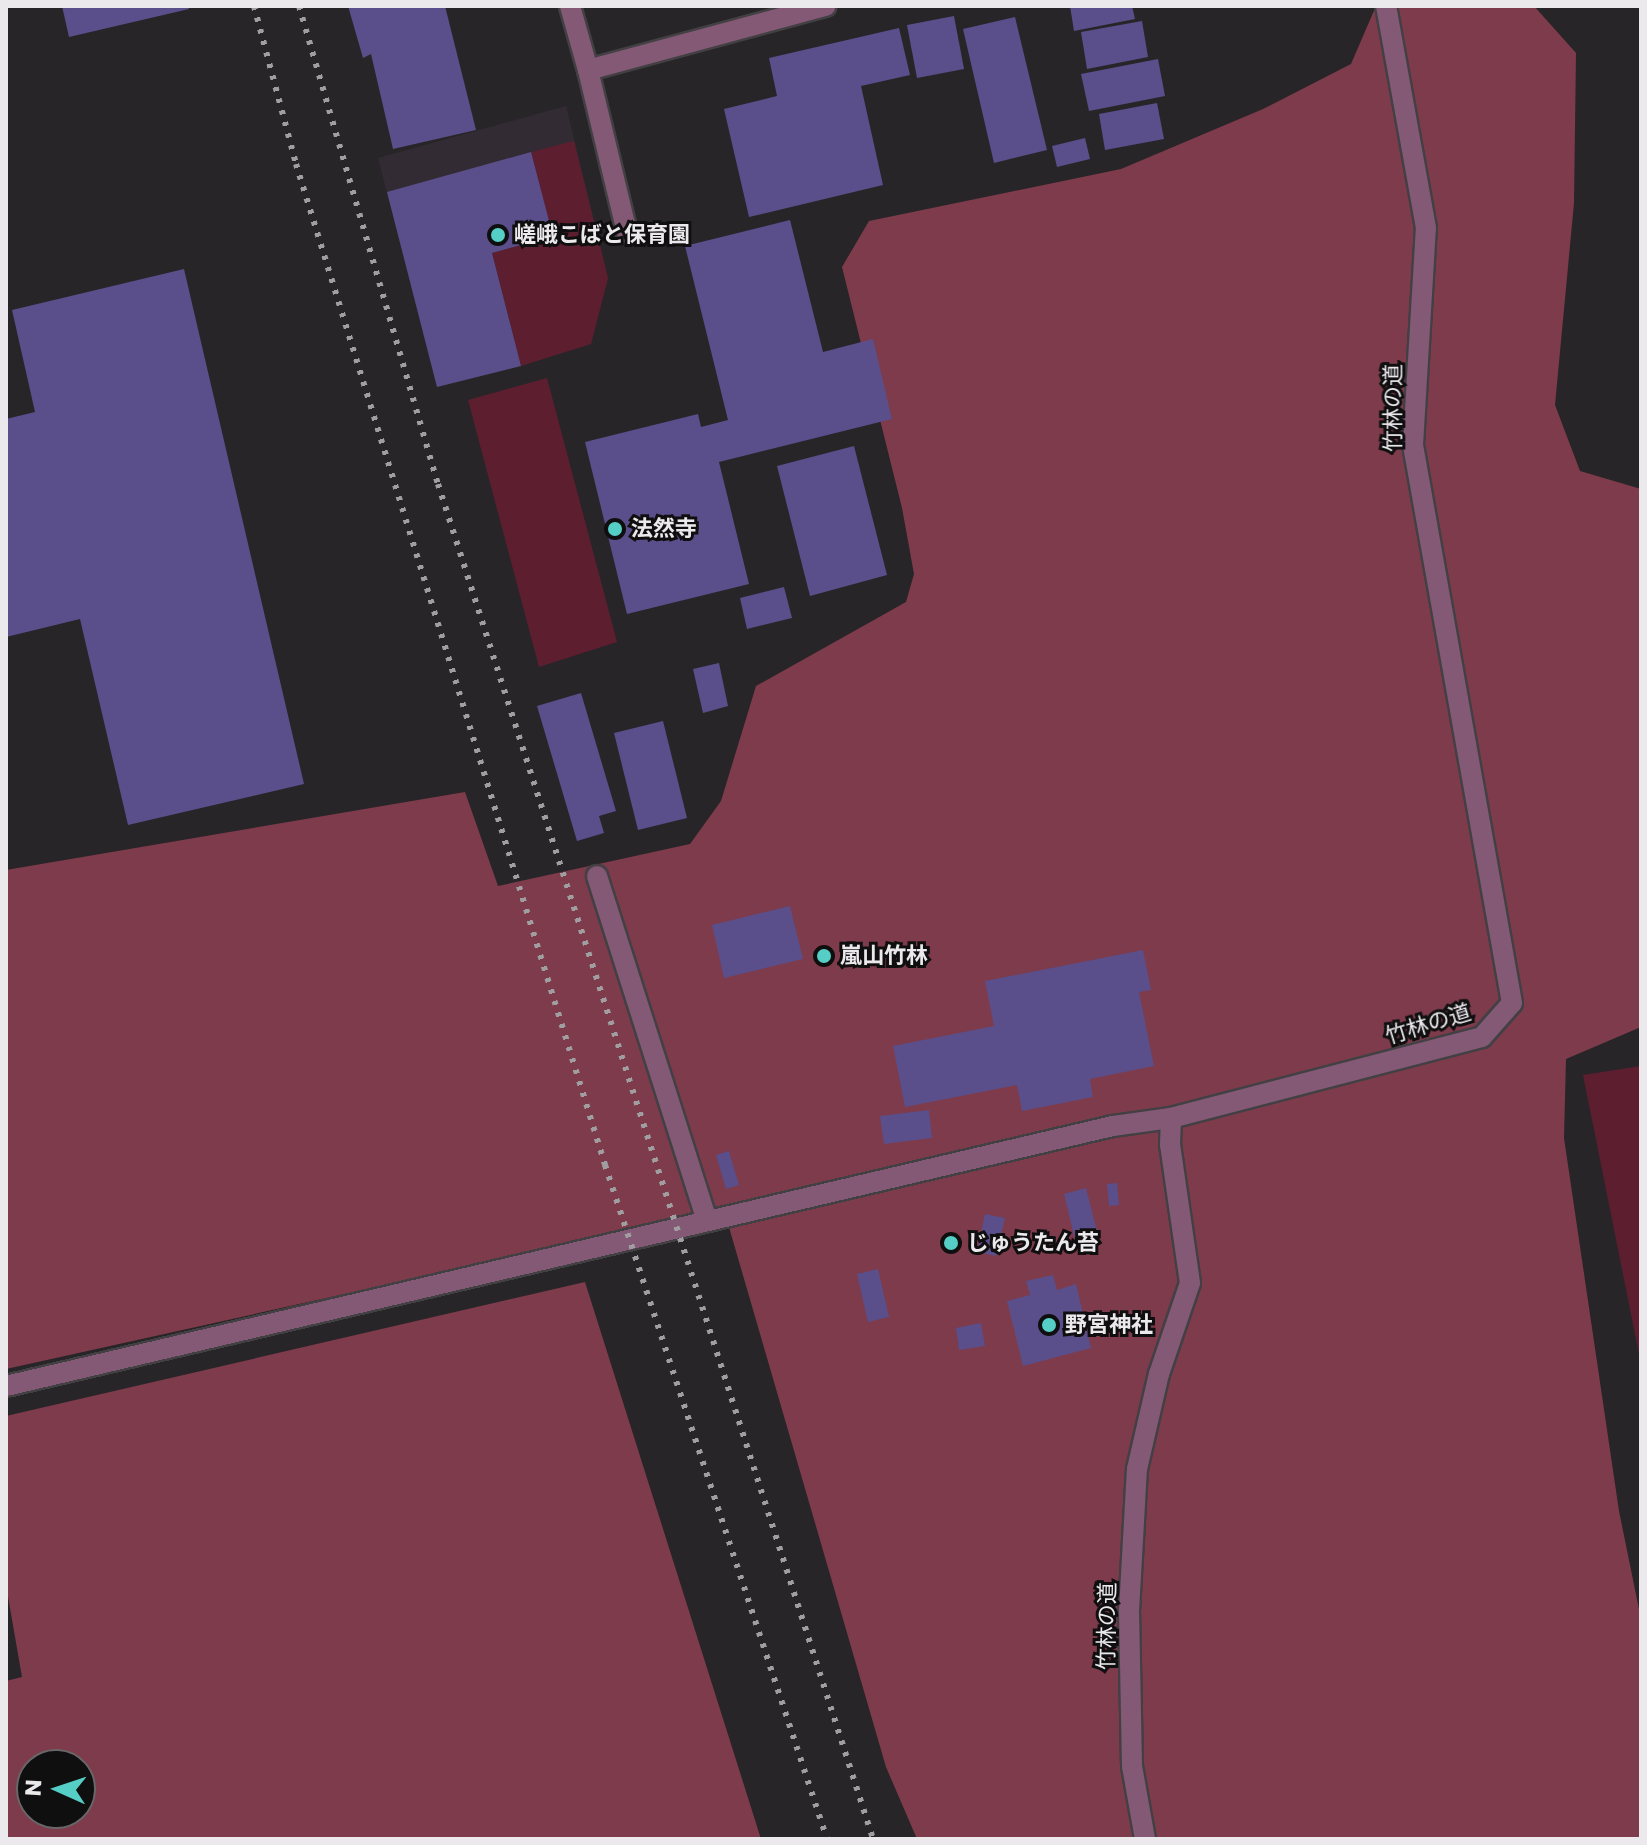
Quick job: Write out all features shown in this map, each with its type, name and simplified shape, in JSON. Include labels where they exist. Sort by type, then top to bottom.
[{"type":"street","points":[[570,6],[627,232]]},
{"type":"street","points":[[588,70],[826,6]]},
{"type":"street","name":"竹林の道","points":[[1145,1839],[1132,1766],[1129,1611],[1137,1469],[1159,1374],[1190,1283],[1170,1145],[1171,1118],[1482,1037],[1512,1003],[1413,445],[1426,228],[1386,6]]},
{"type":"street","points":[[597,876],[704,1221]]},
{"type":"street","points":[[6,1386],[1113,1126],[1171,1118]]},
{"type":"shaded area","name":"嵐山竹林","points":[[1376,6],[1534,6],[1576,53],[1574,203],[1555,405],[1580,471],[1641,489],[1641,1027],[1566,1059],[1564,1138],[1619,1511],[1641,1619],[1641,1839],[917,1839],[886,1767],[724,1210],[6,1369],[6,870],[465,792],[498,886],[690,844],[721,801],[756,686],[906,602],[914,574],[902,508],[842,267],[869,221],[1121,169],[1263,109],[1351,64]]},
{"type":"shaded area","name":"嵯峨こばと保育園","points":[[566,106],[608,278],[591,344],[437,387],[378,158]]},
{"type":"shaded area","points":[[574,141],[608,278],[591,344],[521,366],[492,253],[552,236],[531,152]]},
{"type":"shaded area","points":[[547,378],[617,642],[539,667],[468,400]]},
{"type":"shaded area","points":[[1641,1066],[1641,1364],[1583,1075]]},
{"type":"shaded area","points":[[585,1282],[761,1839],[6,1839],[6,1681],[22,1677],[6,1585],[6,1416]]},
{"type":"building","points":[[62,6],[188,6],[189,9],[69,37]]},
{"type":"building","points":[[348,6],[445,6],[476,130],[393,149],[371,54],[363,58]]},
{"type":"building","points":[[1070,6],[1132,6],[1135,19],[1074,31]]},
{"type":"building","points":[[954,16],[964,69],[917,78],[907,25]]},
{"type":"building","points":[[1015,17],[1047,150],[994,163],[963,29]]},
{"type":"building","points":[[1142,21],[1148,57],[1087,69],[1081,32]]},
{"type":"building","points":[[899,28],[910,75],[861,86],[883,185],[749,217],[724,109],[777,96],[769,58]]},
{"type":"building","points":[[1158,59],[1165,96],[1089,111],[1081,74]]},
{"type":"building","points":[[1157,103],[1164,139],[1105,150],[1099,114]]},
{"type":"building","points":[[1085,138],[1090,159],[1057,167],[1052,146]]},
{"type":"building","points":[[531,152],[553,236],[492,253],[521,366],[437,387],[387,192]]},
{"type":"building","points":[[790,220],[823,352],[873,339],[892,419],[719,462],[749,584],[627,614],[585,442],[698,414],[701,427],[728,420],[685,246]]},
{"type":"building","points":[[184,269],[304,784],[128,825],[80,619],[6,637],[6,419],[35,412],[12,310]]},
{"type":"building","points":[[854,446],[887,575],[810,596],[777,466]]},
{"type":"building","points":[[784,587],[792,618],[747,629],[740,598]]},
{"type":"building","points":[[719,663],[728,706],[703,713],[693,669]]},
{"type":"building","points":[[581,693],[616,811],[599,816],[604,833],[577,841],[537,706]]},
{"type":"building","points":[[663,721],[687,818],[638,830],[614,733]]},
{"type":"building","points":[[790,906],[803,959],[724,978],[712,925]]},
{"type":"building","points":[[1143,950],[1151,990],[1139,992],[1154,1066],[1090,1079],[1093,1097],[1022,1111],[1017,1085],[905,1107],[893,1046],[994,1026],[985,981]]},
{"type":"building","points":[[929,1110],[932,1138],[884,1144],[880,1116]]},
{"type":"building","points":[[729,1151],[739,1185],[726,1189],[716,1155]]},
{"type":"building","points":[[1117,1183],[1119,1205],[1109,1206],[1107,1184]]},
{"type":"building","points":[[1086,1188],[1099,1239],[1076,1244],[1064,1194]]},
{"type":"building","points":[[985,1214],[1005,1218],[996,1256],[977,1252]]},
{"type":"building","points":[[878,1269],[889,1317],[868,1322],[857,1274]]},
{"type":"building","name":"野宮神社","points":[[1053,1275],[1057,1290],[1076,1284],[1091,1348],[1023,1366],[1007,1301],[1030,1295],[1026,1281]]},
{"type":"building","points":[[981,1323],[985,1346],[959,1350],[956,1328]]},
{"type":"railway","points":[[254,6],[296,164],[605,1165],[827,1839]]},
{"type":"railway","points":[[299,6],[438,484],[873,1839]]},
{"type":"place","name":"嵯峨こばと保育園","points":[[498,235]]},
{"type":"place","name":"法然寺","points":[[615,529]]},
{"type":"place","name":"嵐山竹林","points":[[824,956]]},
{"type":"place","name":"じゅうたん苔","points":[[951,1243]]},
{"type":"place","name":"野宮神社","points":[[1049,1325]]}]
